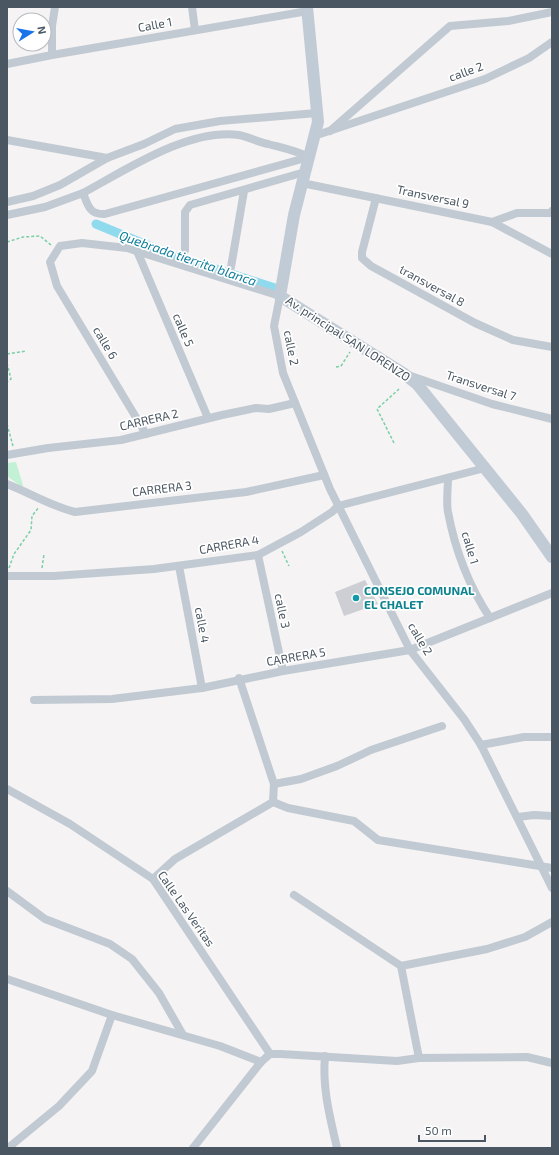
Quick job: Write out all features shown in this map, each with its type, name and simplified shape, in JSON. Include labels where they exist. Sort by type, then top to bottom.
[{"type":"main road","name":"Av. principal SAN LORENZO","points":[[308,9],[318,122],[294,215],[280,296],[403,373],[417,384],[522,514],[552,557]]},
{"type":"street","points":[[52,54],[52,26],[55,7]]},
{"type":"street","points":[[192,7],[195,30]]},
{"type":"street","name":"Calle 1","points":[[7,64],[52,54],[308,9]]},
{"type":"street","points":[[330,131],[450,26],[508,21],[552,12]]},
{"type":"street","name":"calle 2","points":[[314,136],[485,79],[529,58],[552,42]]},
{"type":"street","points":[[7,202],[33,196],[60,185],[108,158],[144,144],[175,129],[228,120],[317,113]]},
{"type":"street","points":[[7,215],[45,207],[83,193],[159,152],[192,139],[239,135],[291,149],[309,157]]},
{"type":"street","points":[[7,140],[108,158]]},
{"type":"street","points":[[83,193],[89,209],[93,213],[105,214],[309,157]]},
{"type":"street","points":[[185,250],[185,212],[187,207],[244,190],[303,178]]},
{"type":"street","name":"Transversal 9","points":[[303,178],[376,198],[492,222],[552,254]]},
{"type":"street","points":[[231,267],[244,190]]},
{"type":"street","name":"transversal 8","points":[[376,198],[362,252],[362,258],[371,266],[475,323],[513,340],[552,347]]},
{"type":"street","points":[[492,222],[517,213],[552,212]]},
{"type":"street","points":[[58,248],[60,246],[82,243],[127,248],[280,296]]},
{"type":"street","name":"calle 6","points":[[58,248],[50,262],[57,286],[146,434]]},
{"type":"street","name":"calle 5","points":[[137,251],[208,418]]},
{"type":"street","name":"calle 2","points":[[280,296],[274,326],[283,372],[338,506],[410,650],[464,718],[481,745],[552,888]]},
{"type":"street","name":"Transversal 7","points":[[403,373],[492,404],[552,419]]},
{"type":"street","name":"CARRERA 2","points":[[11,455],[48,448],[121,440],[208,418],[256,408],[269,409],[295,403]]},
{"type":"street","name":"CARRERA 4","points":[[7,575],[40,576],[154,569],[258,555],[332,512],[338,506],[485,468]]},
{"type":"street","name":"CARRERA 3","points":[[7,484],[68,510],[86,511],[246,492],[324,475]]},
{"type":"street","name":"calle 1","points":[[448,478],[447,511],[464,572],[479,601],[490,618]]},
{"type":"street","name":"calle 3","points":[[258,555],[283,671]]},
{"type":"street","name":"calle 4","points":[[179,566],[202,688]]},
{"type":"street","name":"CARRERA 5","points":[[34,700],[112,699],[202,688],[283,671],[410,650],[552,593]]},
{"type":"street","points":[[239,678],[274,784],[273,802]]},
{"type":"street","points":[[274,784],[300,779],[337,766],[370,750],[442,726]]},
{"type":"street","points":[[481,745],[524,737],[552,737]]},
{"type":"street","name":"Calle Las Veritas","points":[[7,789],[70,824],[153,879],[270,1054]]},
{"type":"street","points":[[273,802],[288,808],[354,821],[378,840],[552,868]]},
{"type":"street","points":[[153,879],[175,859],[273,802]]},
{"type":"street","points":[[518,817],[534,815],[552,816]]},
{"type":"street","points":[[7,890],[45,919],[110,944],[132,960],[159,993],[183,1035]]},
{"type":"street","points":[[294,895],[401,966],[487,949],[525,937],[552,922]]},
{"type":"street","points":[[401,966],[419,1058]]},
{"type":"street","points":[[7,979],[112,1015],[220,1046],[261,1062]]},
{"type":"street","points":[[8,1148],[59,1106],[92,1071],[112,1015]]},
{"type":"street","points":[[193,1148],[261,1062],[270,1054],[397,1061],[419,1058],[527,1057],[552,1063]]},
{"type":"street","points":[[325,1056],[324,1072],[326,1104],[337,1148]]},
{"type":"path","points":[[7,242],[40,236],[52,246],[58,248]]},
{"type":"path","points":[[336,367],[341,366],[356,344]]},
{"type":"path","points":[[7,354],[26,351]]},
{"type":"path","points":[[7,363],[11,379],[7,382]]},
{"type":"path","points":[[394,443],[377,409],[399,389]]},
{"type":"path","points":[[7,424],[11,455]]},
{"type":"path","points":[[7,575],[14,554],[31,530],[32,516],[44,500]]},
{"type":"path","points":[[278,544],[289,566]]},
{"type":"path","points":[[40,576],[44,554]]},
{"type":"green space","points":[[16,462],[23,485],[22,487],[7,476],[7,463]]},
{"type":"building","name":"CONSEJO COMUNAL EL CHALET","points":[[365,580],[378,604],[344,616],[335,592]]},
{"type":"waterway","name":"Quebrada tierrita blanca","points":[[96,224],[166,253],[281,290]]},
{"type":"place","name":"CONSEJO COMUNAL EL CHALET","points":[[356,598]]}]
